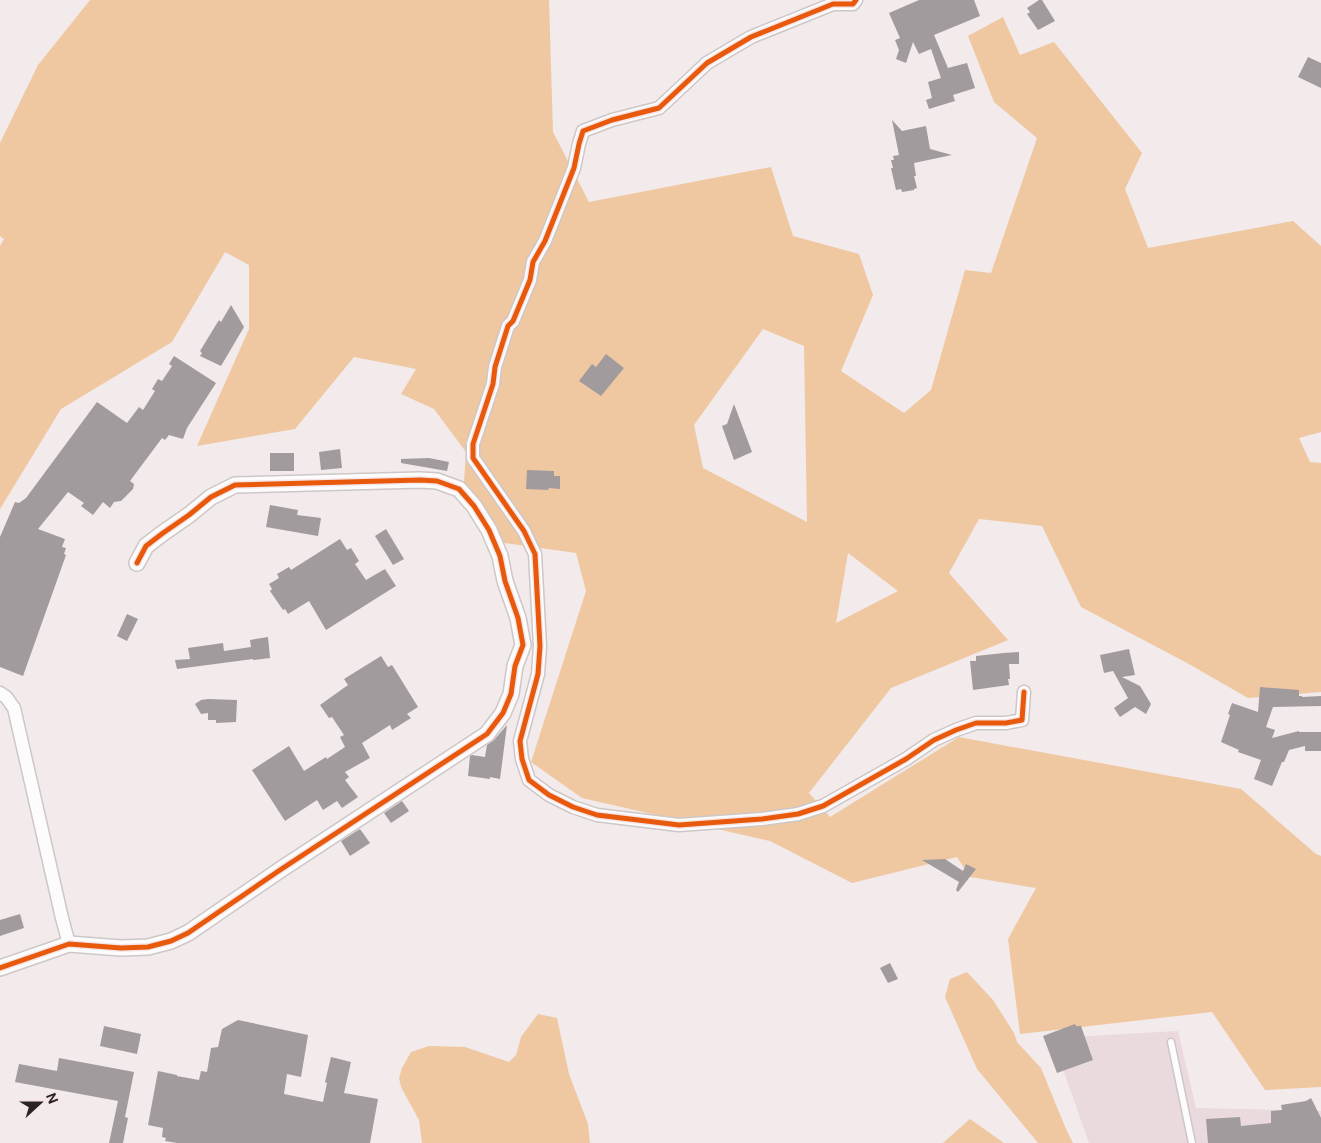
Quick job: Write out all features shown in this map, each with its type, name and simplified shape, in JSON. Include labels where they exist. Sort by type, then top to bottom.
[{"type":"street","points":[[856,0],[853,4],[833,4],[751,37],[707,63],[659,108],[612,120],[584,131],[574,168],[545,241],[533,262],[530,280],[513,320],[508,326],[473,444],[473,458],[524,531],[535,554],[540,646],[538,674],[520,741],[522,759],[529,780],[550,795],[573,807],[597,815],[679,824],[762,819],[798,814],[823,806],[906,759],[934,740],[956,730],[976,723],[1022,720],[1024,692]]},
{"type":"street","points":[[0,968],[68,944],[121,948],[148,947],[171,941],[188,933],[272,875],[488,734],[503,713],[511,694],[515,666],[523,645],[518,618],[505,581],[500,556],[489,530],[474,506],[459,489],[437,481],[235,485],[211,496],[189,515],[146,546],[137,563]]},
{"type":"street","points":[[523,645],[540,646]]},
{"type":"street","points":[[0,693],[6,697],[14,708],[68,944]]},
{"type":"lane","points":[[1171,1042],[1192,1143]]},
{"type":"shaded area","points":[[90,0],[549,0],[553,132],[589,202],[771,167],[793,236],[859,254],[873,295],[841,371],[904,413],[931,390],[965,270],[991,273],[1037,138],[994,102],[968,36],[1003,17],[1020,55],[1054,42],[1142,153],[1125,189],[1148,248],[1293,221],[1321,246],[1321,432],[1299,438],[1310,462],[1321,463],[1321,692],[1248,698],[1187,663],[1081,607],[1042,526],[979,519],[949,573],[1008,640],[891,688],[809,793],[830,817],[959,737],[1241,789],[1316,854],[1321,856],[1321,1087],[1265,1090],[1212,1012],[1020,1034],[1008,939],[1036,888],[970,877],[957,857],[852,883],[770,841],[582,798],[531,762],[586,591],[576,553],[504,543],[464,482],[466,452],[434,409],[401,394],[416,369],[354,357],[295,429],[197,446],[249,329],[249,265],[225,252],[172,342],[61,409],[0,509],[0,246],[4,239],[0,236],[0,143],[38,65]],"holes":[[[763,329],[804,346],[807,522],[703,468],[694,425]],[[848,553],[898,591],[836,623]]]},
{"type":"shaded area","points":[[967,972],[993,1000],[1014,1033],[1017,1042],[1041,1068],[1073,1143],[1038,1143],[977,1069],[945,997],[950,979]]},
{"type":"shaded area","points":[[538,1014],[557,1018],[569,1074],[588,1124],[590,1143],[422,1143],[419,1120],[401,1087],[399,1078],[411,1052],[429,1046],[465,1047],[509,1062],[516,1055],[521,1037]]},
{"type":"shaded area","points":[[1178,1031],[1196,1108],[1321,1111],[1321,1143],[1089,1143],[1052,1038]]},
{"type":"shaded area","points":[[970,1119],[1004,1143],[943,1143]]},
{"type":"building","points":[[919,0],[974,0],[980,16],[934,35],[948,68],[967,63],[975,88],[953,95],[955,101],[929,109],[926,100],[932,98],[928,82],[941,78],[931,49],[919,54],[913,42],[906,63],[896,59],[899,50],[895,40],[900,38],[889,13]]},
{"type":"building","points":[[1042,0],[1055,21],[1038,30],[1027,14],[1030,12],[1027,8]]},
{"type":"building","points":[[1308,57],[1321,63],[1321,88],[1298,77]]},
{"type":"building","points":[[892,120],[902,131],[926,126],[930,149],[952,155],[914,163],[916,176],[914,176],[917,188],[914,190],[902,192],[901,189],[896,190],[891,160],[894,160],[893,156],[899,155]]},
{"type":"building","points":[[231,305],[244,327],[221,366],[200,356],[202,353],[200,351],[219,320],[221,322]]},
{"type":"building","points":[[606,354],[624,368],[601,396],[579,381],[592,364],[596,367]]},
{"type":"building","points":[[174,356],[216,383],[187,428],[183,439],[169,435],[165,440],[162,438],[130,481],[134,484],[133,489],[121,501],[114,502],[110,508],[103,502],[93,515],[81,506],[84,503],[68,492],[38,529],[65,539],[62,547],[66,548],[64,554],[66,555],[23,676],[0,667],[0,537],[15,502],[19,503],[26,498],[97,402],[127,423],[139,407],[143,410],[155,391],[152,389],[158,379],[162,381],[172,366],[169,364]]},
{"type":"building","points":[[734,404],[752,452],[734,460],[722,426],[727,424]]},
{"type":"building","points":[[340,449],[342,468],[321,470],[319,452]]},
{"type":"building","points":[[270,453],[294,453],[294,471],[270,471]]},
{"type":"building","points":[[429,458],[449,462],[447,471],[401,463],[401,459]]},
{"type":"building","points":[[527,470],[554,471],[554,476],[560,476],[560,489],[526,489]]},
{"type":"building","points":[[270,505],[298,510],[297,515],[321,518],[318,536],[266,527]]},
{"type":"building","points":[[386,529],[404,559],[393,565],[375,536]]},
{"type":"building","points":[[340,539],[347,550],[351,548],[359,561],[355,564],[366,580],[385,569],[396,586],[326,630],[309,601],[288,614],[270,591],[272,589],[269,584],[279,578],[277,574],[289,567],[291,570]]},
{"type":"building","points":[[127,614],[138,619],[127,641],[117,636]]},
{"type":"building","points":[[268,637],[270,658],[177,669],[175,660],[190,659],[188,648],[223,643],[224,651],[251,647],[250,640]]},
{"type":"building","points":[[1129,649],[1135,675],[1122,677],[1140,686],[1151,704],[1146,714],[1135,707],[1120,717],[1114,708],[1128,698],[1113,671],[1104,673],[1100,655]]},
{"type":"building","points":[[1019,652],[1019,664],[1009,664],[1009,685],[973,690],[970,661],[976,661],[976,656]]},
{"type":"building","points":[[381,656],[388,667],[392,665],[418,707],[407,714],[411,718],[392,730],[390,725],[362,743],[370,758],[345,772],[349,777],[345,780],[358,797],[342,808],[337,801],[323,810],[317,800],[285,821],[252,770],[289,746],[304,771],[345,747],[340,737],[344,735],[332,717],[329,718],[320,705],[348,685],[344,679]]},
{"type":"building","points":[[1260,687],[1299,690],[1299,696],[1302,697],[1321,696],[1321,706],[1273,707],[1266,727],[1275,730],[1272,738],[1299,731],[1321,732],[1321,751],[1305,751],[1305,746],[1289,750],[1272,786],[1254,779],[1261,760],[1238,752],[1239,750],[1221,742],[1232,703],[1258,712]]},
{"type":"building","points":[[201,700],[237,700],[236,722],[216,723],[216,720],[208,720],[208,713],[201,714],[195,704]]},
{"type":"building","points":[[507,725],[500,779],[468,776],[470,756],[485,757],[487,745]]},
{"type":"building","points":[[402,801],[409,811],[391,823],[384,813]]},
{"type":"building","points":[[360,829],[370,843],[350,856],[341,841]]},
{"type":"building","points":[[945,859],[963,871],[966,864],[976,869],[958,892],[956,890],[959,882],[922,860]]},
{"type":"building","points":[[20,914],[24,928],[0,936],[0,920]]},
{"type":"building","points":[[890,963],[898,979],[888,983],[880,968]]},
{"type":"building","points":[[238,1020],[308,1035],[301,1077],[287,1074],[284,1094],[323,1102],[327,1083],[325,1082],[331,1057],[351,1062],[344,1093],[378,1099],[370,1143],[177,1143],[165,1141],[166,1138],[162,1137],[163,1128],[148,1125],[158,1071],[199,1080],[201,1071],[207,1072],[211,1048],[218,1047],[222,1029]]},
{"type":"building","points":[[1075,1024],[1076,1026],[1081,1026],[1093,1060],[1057,1073],[1043,1036]]},
{"type":"building","points":[[104,1026],[141,1034],[137,1054],[100,1046]]},
{"type":"building","points":[[59,1058],[134,1072],[125,1117],[128,1118],[123,1143],[109,1143],[118,1101],[15,1082],[19,1064],[57,1071]]},
{"type":"building","points":[[1311,1098],[1321,1118],[1321,1143],[1208,1143],[1206,1119],[1240,1117],[1241,1126],[1271,1123],[1271,1111],[1282,1110],[1281,1105],[1306,1101]]},
{"type":"cycle path","points":[[856,0],[853,4],[833,4],[751,37],[707,63],[659,108],[612,120],[583,131],[574,168],[545,241],[533,262],[530,280],[513,321],[508,326],[495,367],[493,384],[473,444],[473,458],[524,531],[535,554],[540,646],[538,674],[520,741],[522,759],[529,780],[549,795],[573,807],[597,815],[679,825],[762,819],[798,814],[823,806],[906,759],[934,740],[956,730],[976,723],[1006,723],[1022,720],[1024,692]]},
{"type":"cycle path","points":[[0,968],[69,944],[121,948],[148,947],[171,941],[188,933],[487,734],[503,713],[511,694],[515,666],[523,645],[518,618],[505,581],[500,556],[489,530],[474,506],[459,489],[437,481],[235,485],[211,497],[146,546],[137,563]]}]
